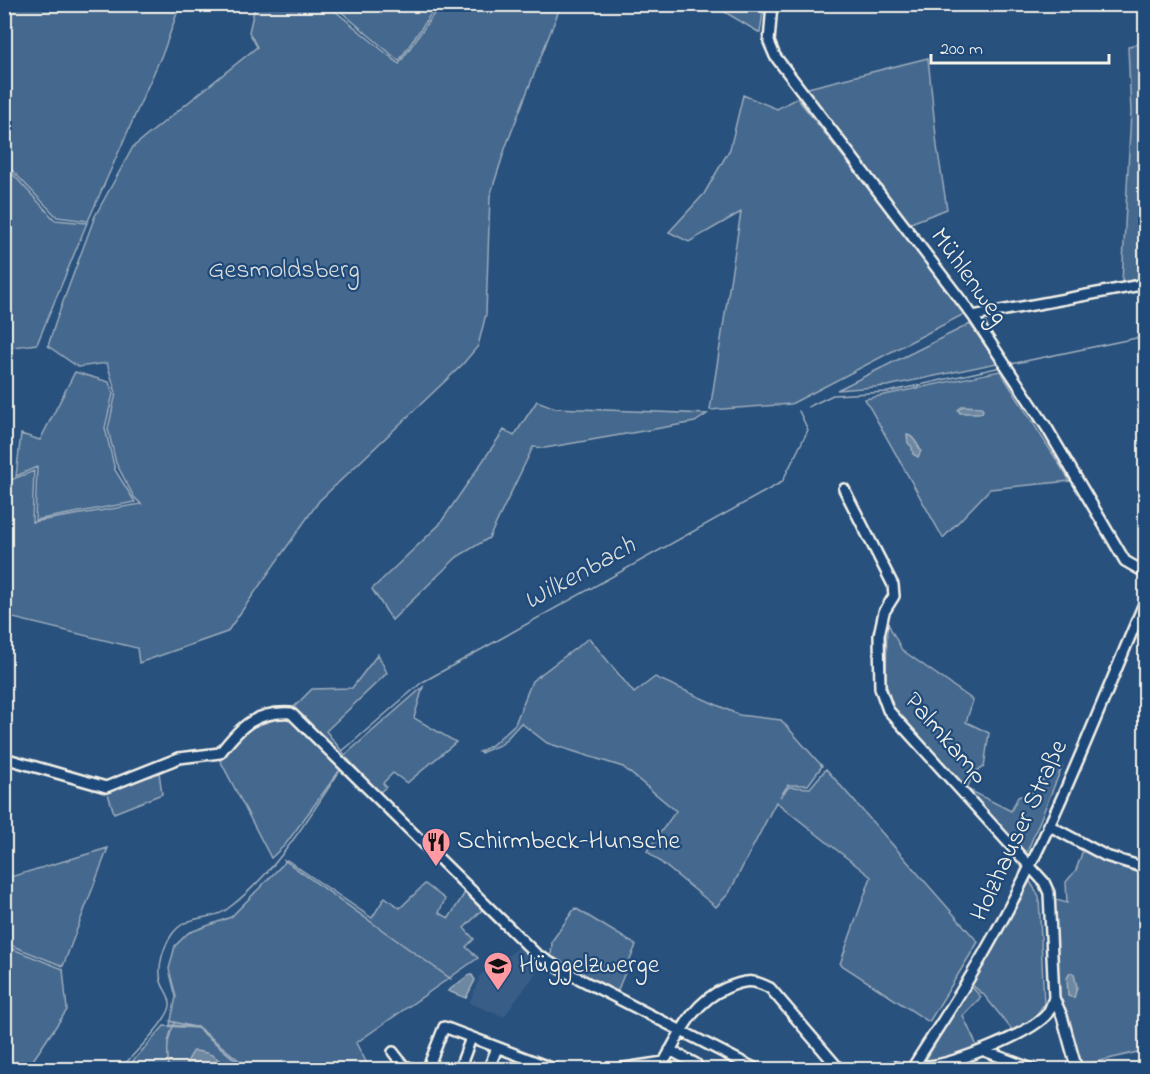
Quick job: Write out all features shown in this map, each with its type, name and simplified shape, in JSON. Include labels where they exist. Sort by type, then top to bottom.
[{"type":"street","name":"Mühlenweg","points":[[772,4],[768,42],[775,56],[973,316],[1047,428],[1125,561],[1146,573]]},
{"type":"street","points":[[973,316],[1146,284]]},
{"type":"street","name":"Palmkamp","points":[[844,489],[892,585],[894,596],[884,612],[879,635],[880,688],[888,710],[1044,882],[1049,893],[1054,998]]},
{"type":"street","name":"Holzhauser Straße","points":[[912,1068],[988,946],[1029,866],[1146,599]]},
{"type":"street","points":[[4,758],[106,787],[179,758],[220,753],[245,724],[264,716],[283,712],[291,713],[536,954],[566,972],[758,1070]]},
{"type":"street","points":[[1048,825],[1106,856],[1146,868]]},
{"type":"street","points":[[611,1070],[661,1064],[691,1014],[704,1001],[717,992],[738,983],[755,980],[770,988],[840,1070]]},
{"type":"street","points":[[879,1070],[941,1064],[982,1050],[1035,1025],[1048,1013],[1054,998]]},
{"type":"street","points":[[1054,998],[1062,1016],[1077,1070]]},
{"type":"street","points":[[427,1070],[444,1027],[557,1070]]},
{"type":"street","points":[[459,1070],[471,1038]]},
{"type":"street","points":[[488,1070],[497,1048]]},
{"type":"street","points":[[670,1050],[696,1064],[698,1070]]},
{"type":"street","points":[[982,1050],[1035,1070]]},
{"type":"street","points":[[393,1052],[404,1067],[416,1070]]},
{"type":"shaded area","points":[[963,406],[981,407],[983,410],[982,413],[960,413],[958,410]]},
{"type":"shaded area","points":[[907,435],[913,438],[921,451],[918,457],[913,454]]},
{"type":"shaded area","name":"Hüggelzwerge","points":[[521,946],[541,966],[504,1017],[469,1003],[478,977]]},
{"type":"shaded area","points":[[1070,973],[1074,974],[1077,987],[1074,998],[1068,996],[1067,978]]},
{"type":"shaded area","points":[[472,975],[475,980],[466,998],[448,991]]},
{"type":"shaded area","points":[[193,1051],[212,1055],[226,1069],[187,1069],[185,1066]]},
{"type":"green space","points":[[5,4],[180,5],[164,50],[88,221],[57,217],[5,165]]},
{"type":"green space","points":[[340,4],[437,5],[399,61],[338,9]]},
{"type":"green space","name":"Gesmoldsberg","points":[[299,5],[335,11],[399,64],[440,5],[561,5],[506,146],[490,196],[486,314],[478,346],[462,365],[319,501],[227,632],[139,663],[137,648],[5,616],[5,482],[34,471],[32,522],[141,504],[134,497],[116,463],[108,429],[116,393],[107,363],[78,367],[48,346],[95,216],[133,147],[257,47],[249,32],[255,6]]},
{"type":"green space","points":[[713,5],[764,5],[760,33]]},
{"type":"green space","points":[[1145,41],[1145,278],[1122,282],[1131,112],[1128,47]]},
{"type":"green space","points":[[928,58],[937,146],[947,209],[908,224],[804,89]]},
{"type":"green space","points":[[743,95],[777,109],[797,98],[966,313],[791,404],[710,410],[741,212],[689,242],[669,232],[704,194],[730,149]]},
{"type":"green space","points":[[5,168],[55,220],[87,223],[37,344],[5,348]]},
{"type":"green space","points":[[970,324],[997,363],[887,386],[837,390]]},
{"type":"green space","points":[[1000,371],[1070,481],[990,489],[943,538],[865,399]]},
{"type":"green space","points":[[75,372],[109,382],[113,394],[105,428],[115,470],[135,502],[35,520],[37,467],[16,476],[21,434],[40,440]]},
{"type":"green space","points":[[537,401],[555,408],[707,414],[695,422],[545,448],[533,447],[489,538],[457,557],[392,620],[372,589],[439,525],[504,430],[514,436]]},
{"type":"green space","points":[[887,622],[902,650],[973,700],[966,722],[989,733],[984,767],[974,772],[967,789],[1011,811],[1018,797],[1034,791],[1053,767],[1062,767],[1027,852],[1022,855],[944,768],[893,706],[886,684]]},
{"type":"green space","points":[[589,638],[634,693],[655,677],[739,715],[781,720],[822,766],[808,785],[788,785],[780,797],[789,787],[810,788],[826,769],[978,942],[929,1022],[840,964],[871,877],[776,802],[729,893],[716,907],[647,851],[676,811],[623,767],[547,743],[521,723],[502,744],[479,752],[492,745],[515,724],[532,681]]},
{"type":"green space","points":[[378,654],[387,673],[326,731],[345,755],[423,687],[414,718],[456,742],[407,783],[393,773],[383,783],[386,787],[379,793],[348,759],[285,845],[271,858],[220,760],[242,731],[285,716],[312,689],[352,688]]},
{"type":"green space","points":[[159,772],[162,794],[114,813],[107,791]]},
{"type":"green space","points":[[108,848],[63,966],[5,943],[5,892],[10,877]]},
{"type":"green space","points":[[1083,850],[1105,862],[1145,875],[1145,1069],[1142,1051],[1079,1066],[1068,1016],[1059,996],[1053,899],[1067,903],[1066,882],[1076,870]]},
{"type":"green space","points":[[287,860],[372,918],[385,897],[400,908],[425,884],[445,899],[439,913],[449,918],[466,891],[484,908],[464,928],[474,939],[466,947],[478,958],[356,1043],[370,1069],[250,1069],[198,1027],[170,1025],[176,997],[169,969],[175,946],[188,933],[231,917]]},
{"type":"green space","points":[[1029,880],[1039,896],[1044,1004],[1033,1020],[1013,1031],[984,995],[971,984],[993,950]]},
{"type":"green space","points":[[575,908],[636,945],[617,992],[551,958],[552,941]]},
{"type":"green space","points":[[5,946],[63,969],[67,1010],[27,1069],[5,1069]]},
{"type":"green space","points":[[970,985],[981,997],[963,1016],[978,1048],[964,1051],[962,1069],[920,1070]]},
{"type":"green space","points":[[164,1026],[197,1028],[246,1069],[125,1070]]},
{"type":"waterway","name":"Wilkenbach","points":[[1011,364],[1146,336]]},
{"type":"waterway","name":"Wilkenbach","points":[[808,407],[833,395],[888,392],[1001,367]]},
{"type":"waterway","name":"Wilkenbach","points":[[339,754],[421,683],[782,482],[808,430],[799,411]]},
{"type":"waterway","name":"Wilkenbach","points":[[119,1070],[168,1013],[170,1002],[161,981],[160,969],[164,950],[173,933],[186,923],[226,910],[260,880],[316,807],[341,769],[338,765]]},
{"type":"waterway","points":[[284,860],[451,979]]},
{"type":"waterway","points":[[170,1021],[198,1028],[248,1070]]},
{"type":"waterway","points":[[169,1070],[168,1046],[175,1023]]},
{"type":"place","name":"Schirmbeck-Hunsche","points":[[436,868]]},
{"type":"place","name":"Hüggelzwerge","points":[[498,992]]}]
